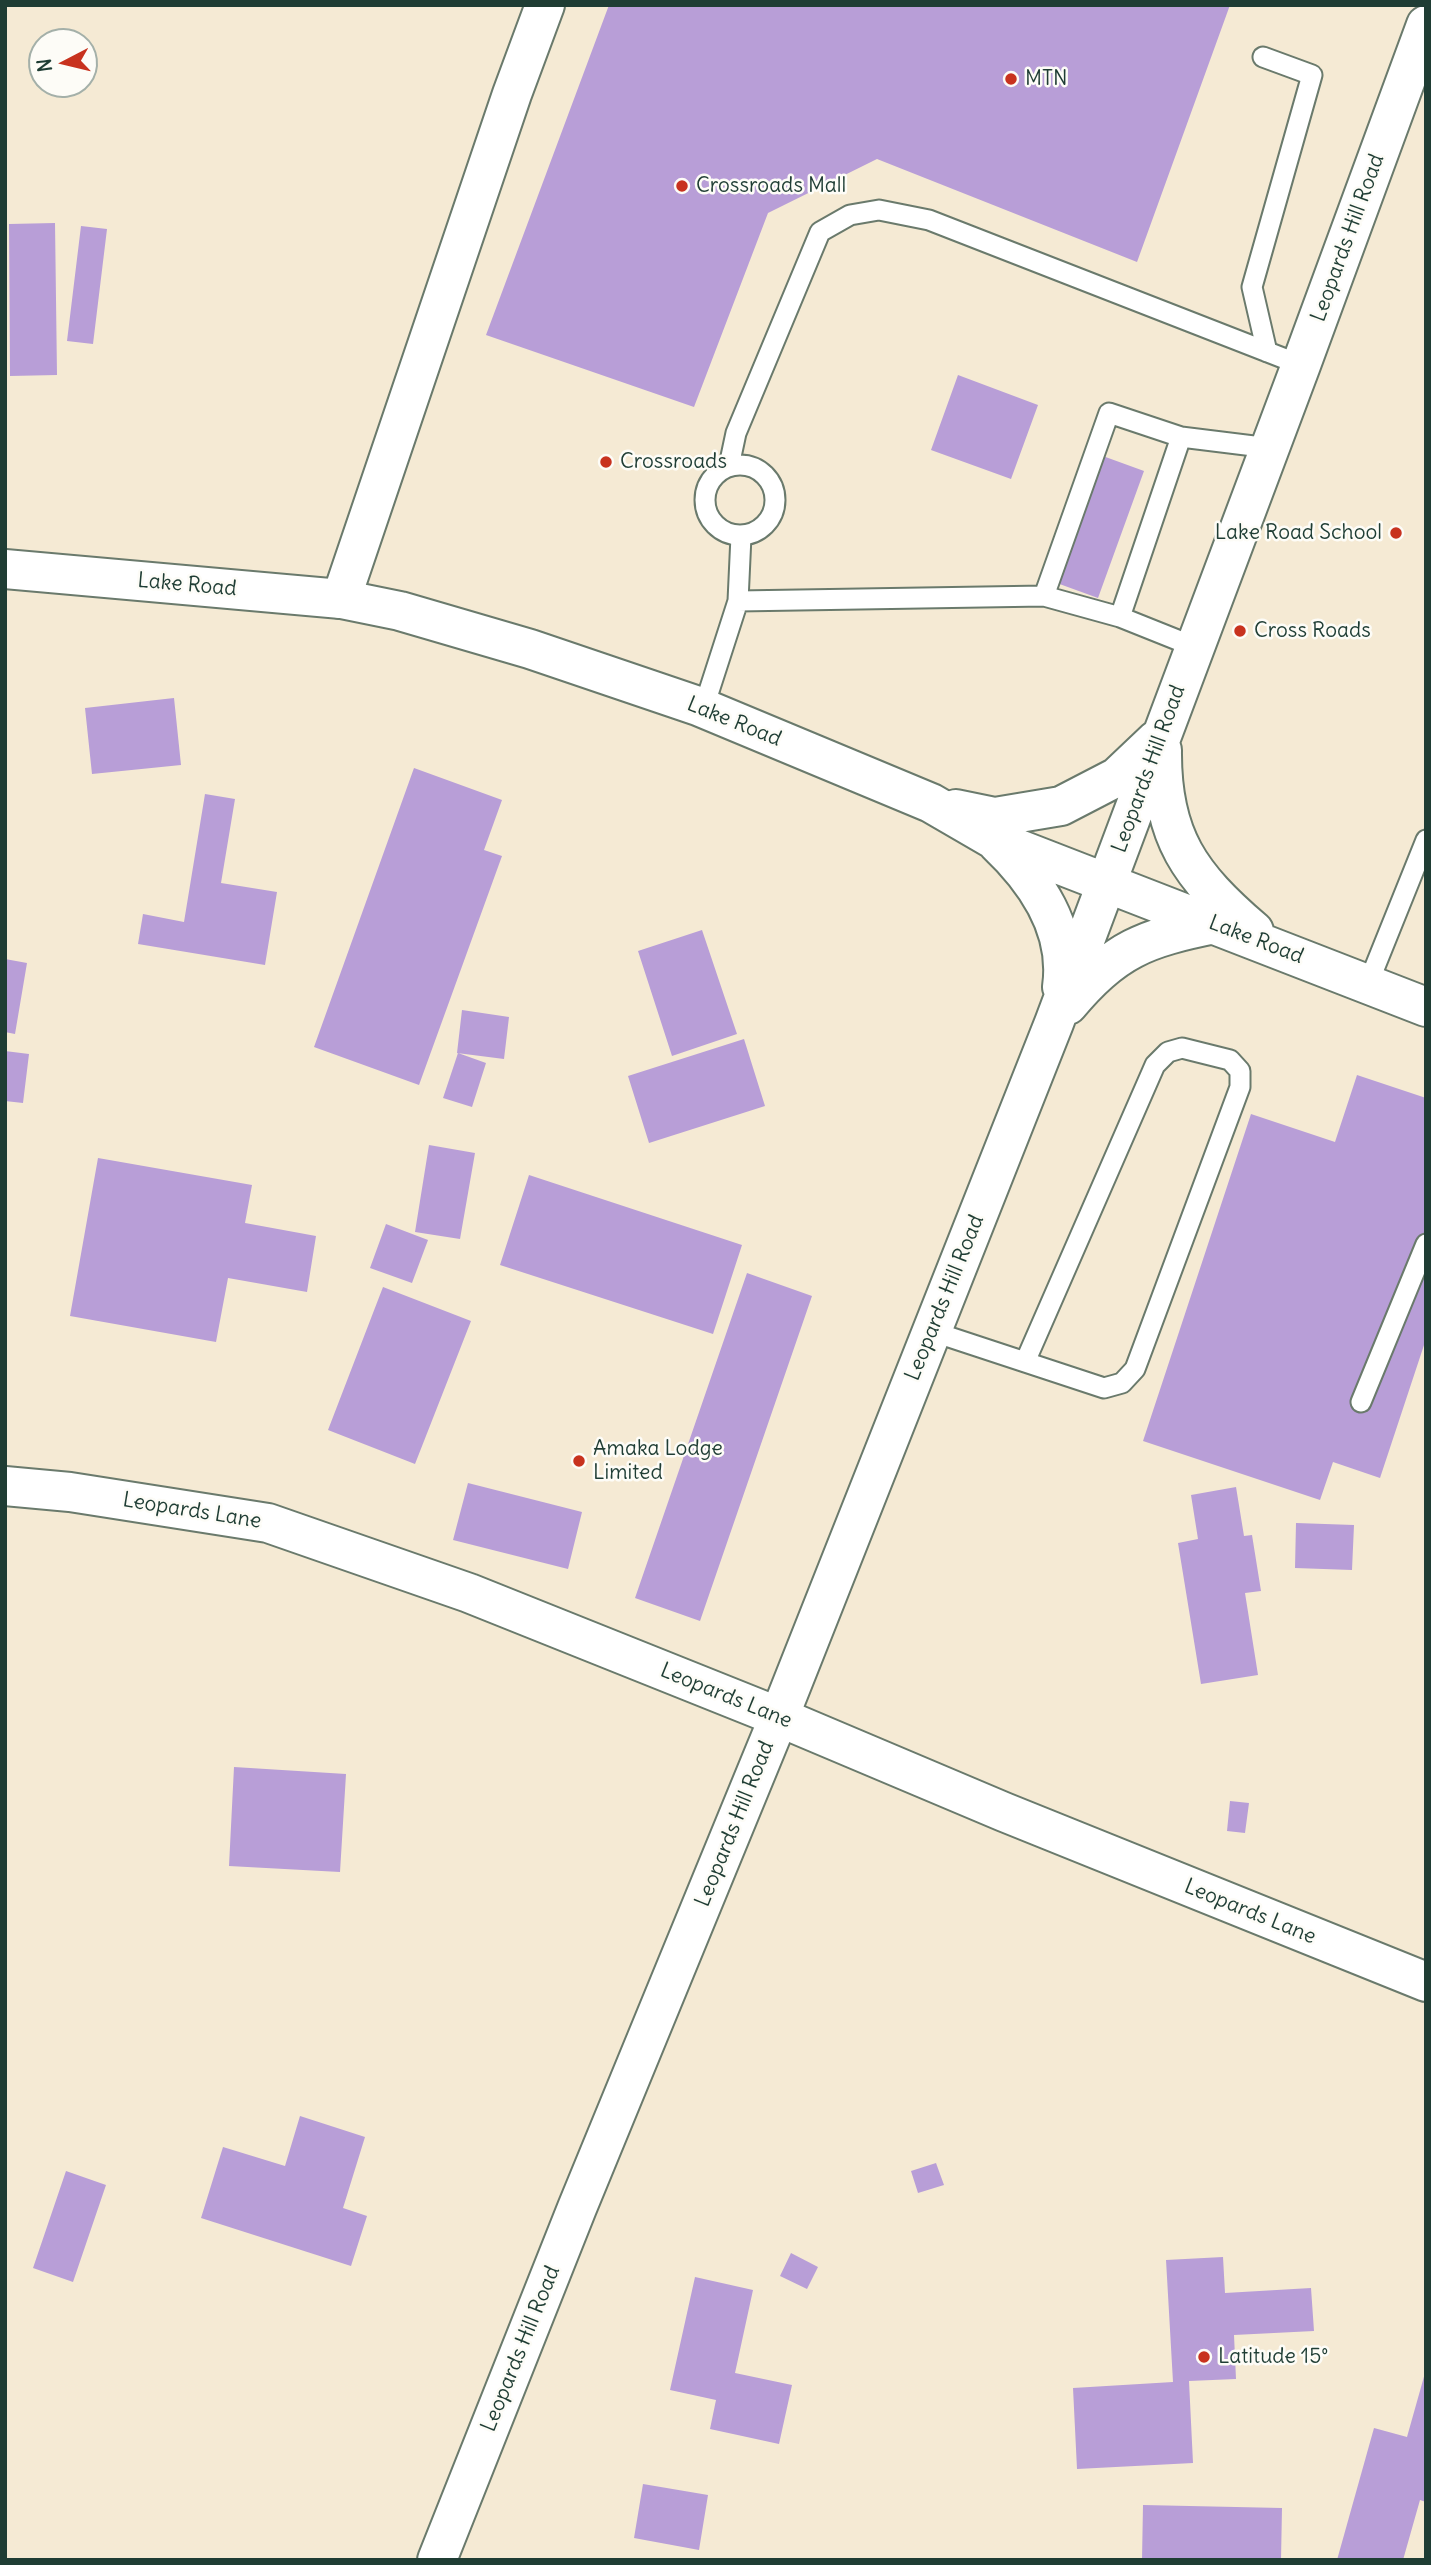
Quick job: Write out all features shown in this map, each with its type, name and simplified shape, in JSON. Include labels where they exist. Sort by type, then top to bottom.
[{"type":"main road","points":[[341,599],[545,5]]},
{"type":"main road","name":"Leopards Hill Road","points":[[437,2560],[577,2208],[779,1717],[1054,1023],[1270,448],[1284,358],[1426,25]]},
{"type":"main road","name":"Lake Road","points":[[5,569],[341,599],[400,611],[517,645],[698,706],[932,803],[993,839],[1426,1007]]},
{"type":"main road","points":[[932,803],[995,817],[1062,806],[1117,777],[1162,734]]},
{"type":"main road","points":[[1162,734],[1162,783],[1173,832],[1196,876],[1231,912],[1271,946]]},
{"type":"main road","points":[[993,839],[1023,867],[1047,905],[1060,943],[1062,982],[1054,1023]]},
{"type":"main road","points":[[1054,1023],[1085,984],[1121,953],[1166,934],[1215,924]]},
{"type":"main road","name":"Leopards Lane","points":[[5,1486],[70,1492],[268,1523],[469,1593],[1426,1982]]},
{"type":"lane","points":[[1263,57],[1312,75],[1252,287],[1284,358]]},
{"type":"lane","points":[[729,466],[736,433],[820,232],[850,215],[879,210],[929,220],[1284,358]]},
{"type":"lane","points":[[1044,596],[1109,413],[1181,437],[1270,448]]},
{"type":"lane","points":[[1121,617],[1181,437]]},
{"type":"lane","points":[[746,464],[762,472],[772,486],[776,502],[770,519],[758,531],[741,536],[724,533],[711,521],[704,500],[710,478],[729,466],[746,464]]},
{"type":"lane","points":[[698,706],[709,691],[738,601],[741,536]]},
{"type":"lane","points":[[738,601],[1044,596],[1121,617],[1195,647]]},
{"type":"lane","points":[[1368,984],[1426,840]]},
{"type":"lane","points":[[932,1331],[1104,1388],[1122,1383],[1135,1369],[1240,1087],[1240,1072],[1230,1060],[1182,1048],[1168,1052],[1155,1065],[1026,1362]]},
{"type":"lane","points":[[1361,1402],[1426,1244]]},
{"type":"building","name":"Crossroads Mall","points":[[609,5],[1230,5],[1137,262],[877,159],[768,213],[694,407],[486,335]]},
{"type":"building","points":[[55,223],[57,375],[10,376],[9,224]]},
{"type":"building","points":[[81,226],[107,229],[93,344],[67,341]]},
{"type":"building","points":[[958,375],[1038,405],[1011,479],[931,450]]},
{"type":"building","points":[[1100,455],[1144,471],[1098,598],[1054,582]]},
{"type":"building","points":[[174,698],[181,765],[92,774],[85,708]]},
{"type":"building","points":[[414,768],[502,800],[484,850],[502,856],[419,1085],[314,1047]]},
{"type":"building","points":[[205,794],[235,799],[221,883],[277,892],[265,965],[138,944],[143,914],[184,922]]},
{"type":"building","points":[[702,930],[737,1034],[672,1056],[638,951]]},
{"type":"building","points":[[5,959],[27,963],[15,1034],[5,1032]]},
{"type":"building","points":[[462,1010],[509,1017],[504,1059],[457,1053]]},
{"type":"building","points":[[744,1039],[765,1106],[649,1143],[628,1076]]},
{"type":"building","points":[[5,1051],[29,1054],[23,1103],[5,1101]]},
{"type":"building","points":[[458,1053],[486,1063],[472,1107],[443,1098]]},
{"type":"building","points":[[1357,1075],[1426,1098],[1426,1339],[1380,1478],[1333,1462],[1320,1500],[1143,1441],[1251,1114],[1335,1142]]},
{"type":"building","points":[[429,1145],[475,1153],[460,1239],[415,1232]]},
{"type":"building","points":[[98,1158],[252,1185],[245,1223],[316,1236],[307,1292],[228,1278],[216,1342],[70,1316]]},
{"type":"building","points":[[529,1175],[742,1245],[713,1334],[500,1265]]},
{"type":"building","points":[[386,1224],[428,1240],[412,1283],[370,1268]]},
{"type":"building","points":[[747,1273],[812,1296],[700,1621],[635,1598]]},
{"type":"building","points":[[383,1287],[471,1321],[415,1464],[328,1430]]},
{"type":"building","points":[[468,1483],[582,1512],[568,1569],[453,1540]]},
{"type":"building","points":[[1236,1487],[1244,1536],[1252,1535],[1261,1591],[1245,1593],[1258,1675],[1201,1684],[1178,1543],[1198,1539],[1191,1495]]},
{"type":"building","points":[[1296,1523],[1354,1525],[1352,1570],[1295,1568]]},
{"type":"building","points":[[234,1767],[346,1774],[340,1872],[229,1866]]},
{"type":"building","points":[[1230,1801],[1249,1803],[1245,1833],[1227,1831]]},
{"type":"building","points":[[300,2116],[365,2137],[343,2208],[367,2216],[351,2266],[201,2218],[223,2147],[285,2166]]},
{"type":"building","points":[[936,2163],[944,2185],[918,2193],[911,2171]]},
{"type":"building","points":[[66,2171],[106,2185],[73,2282],[33,2268]]},
{"type":"building","points":[[791,2253],[818,2267],[807,2289],[780,2276]]},
{"type":"building","name":"Latitude 15°","points":[[1223,2257],[1225,2293],[1311,2288],[1314,2331],[1234,2335],[1236,2379],[1189,2381],[1193,2463],[1077,2469],[1073,2388],[1173,2382],[1166,2260]]},
{"type":"building","points":[[695,2277],[753,2290],[735,2373],[792,2385],[779,2444],[710,2429],[716,2400],[670,2390]]},
{"type":"building","points":[[1425,2373],[1426,2502],[1420,2500],[1403,2560],[1337,2560],[1374,2428],[1407,2437]]},
{"type":"building","points":[[643,2484],[708,2495],[699,2550],[634,2538]]},
{"type":"building","points":[[1143,2505],[1282,2508],[1281,2560],[1142,2560]]},
{"type":"place","name":"MTN","points":[[1011,79]]},
{"type":"place","name":"Crossroads Mall","points":[[682,186]]},
{"type":"place","name":"Crossroads","points":[[606,462]]},
{"type":"place","name":"Lake Road School","points":[[1396,533]]},
{"type":"place","name":"Cross Roads","points":[[1240,631]]},
{"type":"place","name":"Amaka Lodge Limited","points":[[579,1461]]},
{"type":"place","name":"Latitude 15°","points":[[1204,2357]]}]
